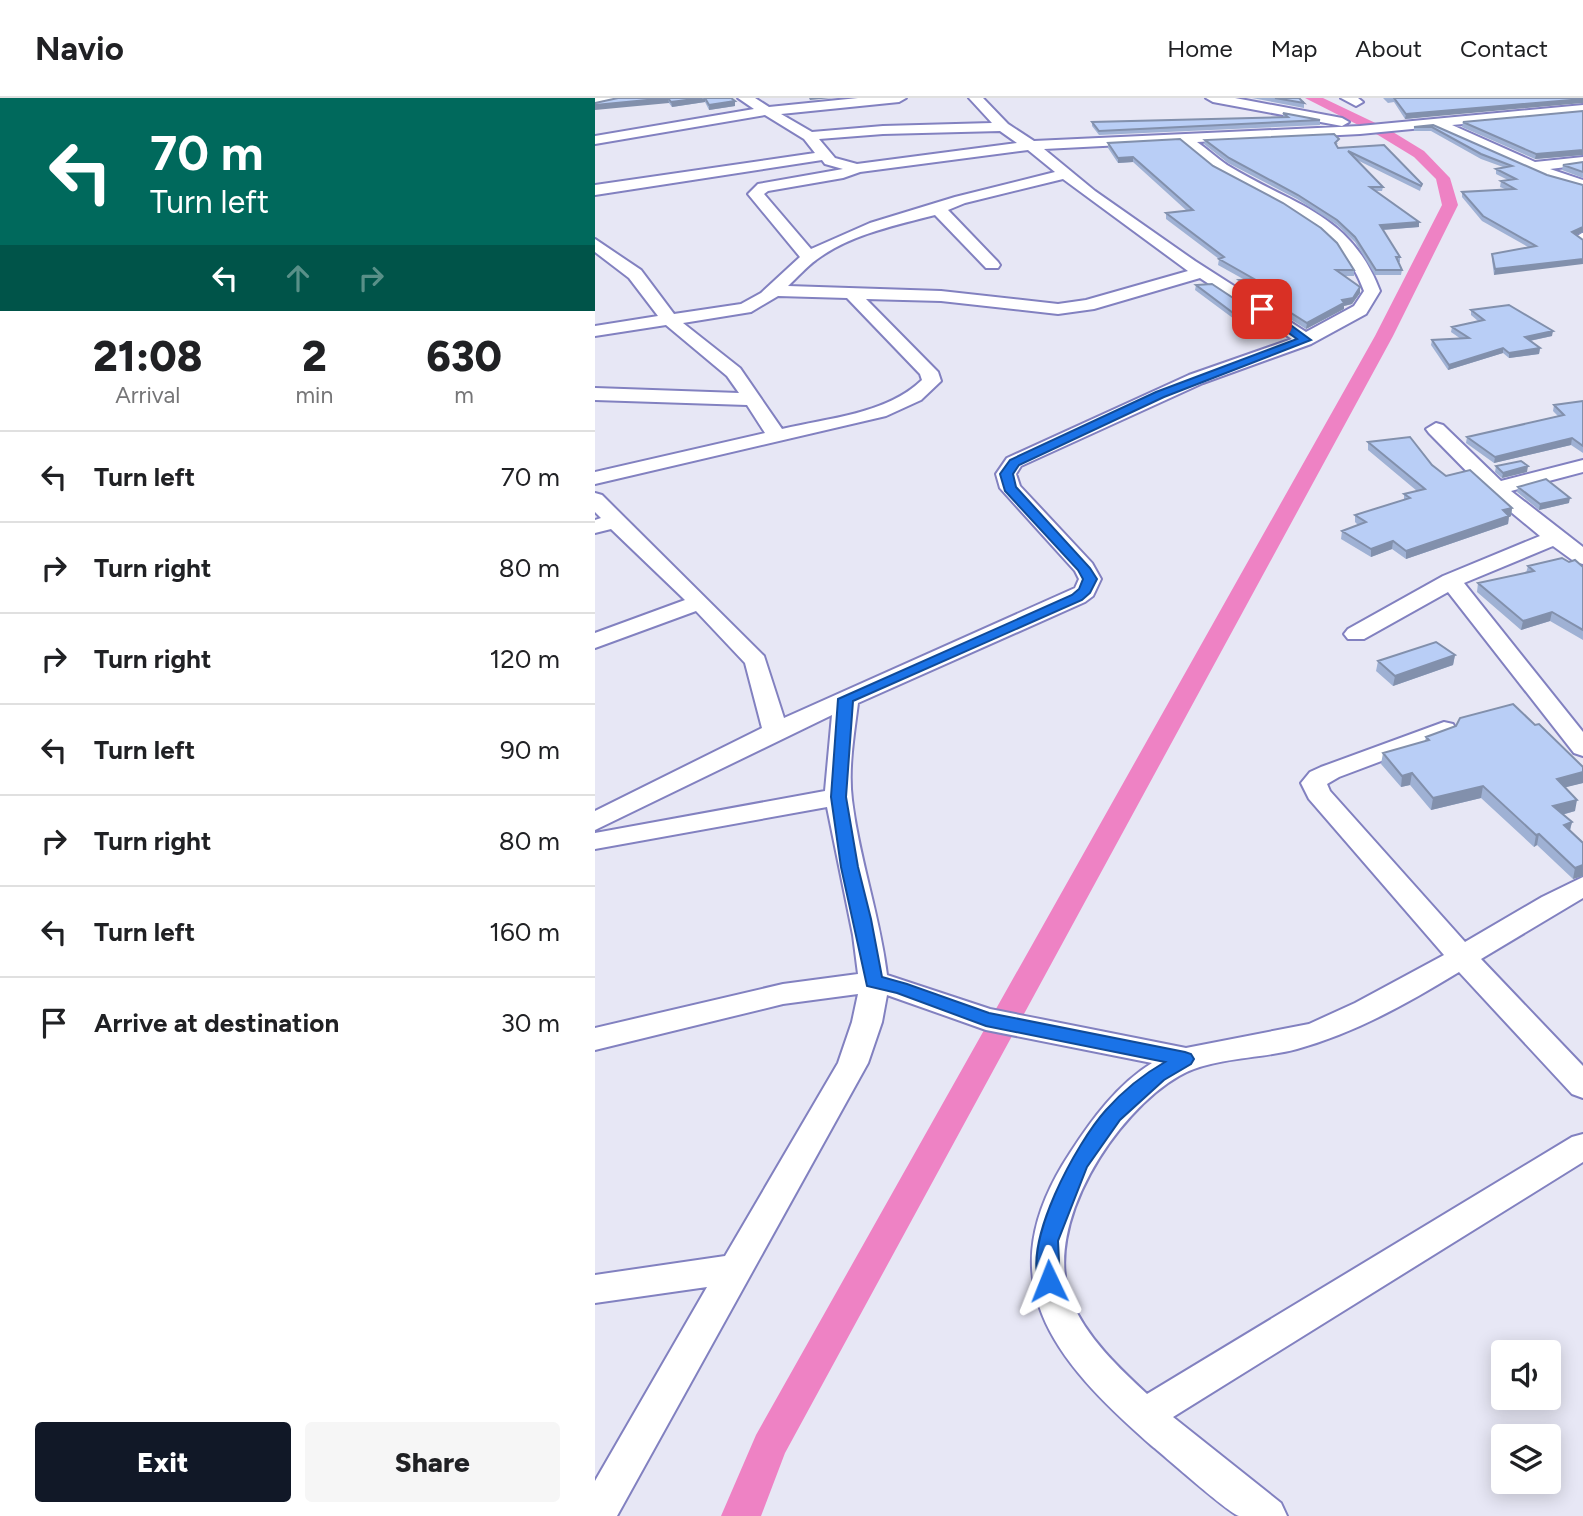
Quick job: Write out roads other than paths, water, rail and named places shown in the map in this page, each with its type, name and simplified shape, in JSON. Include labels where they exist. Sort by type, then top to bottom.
[{"type":"street","points":[[595,101],[613,98]]},
{"type":"street","points":[[745,98],[809,136],[823,156],[843,167],[856,168],[1031,145],[1364,130],[1583,109]]},
{"type":"street","points":[[595,140],[767,111],[899,98]]},
{"type":"street","points":[[976,98],[1003,127],[1031,145],[1064,174],[1202,272],[1282,322],[1305,340]]},
{"type":"street","points":[[1213,98],[1329,118],[1364,130]]},
{"type":"street","points":[[1574,98],[1583,103]]},
{"type":"street","points":[[1437,124],[1532,166],[1583,185]]},
{"type":"street","points":[[809,136],[883,130],[1003,127]]},
{"type":"street","points":[[595,822],[775,731],[1077,597],[1085,591],[1090,579],[1084,568],[1010,488],[1006,474],[1014,463],[1196,379],[1305,340],[1360,310],[1372,291],[1360,257],[1342,237],[1224,169],[1186,139]]},
{"type":"street","points":[[595,190],[823,156]]},
{"type":"street","points":[[1532,166],[1583,161]]},
{"type":"street","points":[[810,257],[756,194],[763,187],[843,174],[856,168]]},
{"type":"street","points":[[595,331],[745,308],[773,291],[810,257],[876,226],[960,200],[1064,174]]},
{"type":"street","points":[[938,209],[992,265]]},
{"type":"street","points":[[595,244],[635,274],[670,320],[734,372],[776,435]]},
{"type":"street","points":[[773,291],[941,296],[1058,309],[1089,305],[1202,272]]},
{"type":"street","points":[[595,478],[879,412],[904,403],[923,391],[932,381],[929,372],[851,292]]},
{"type":"street","points":[[595,394],[750,399]]},
{"type":"street","points":[[1436,429],[1495,489],[1554,538],[1583,556]]},
{"type":"street","points":[[1495,489],[1583,466]]},
{"type":"street","points":[[595,499],[605,524],[700,602],[755,661],[775,731]]},
{"type":"street","points":[[1356,634],[1451,581],[1554,538]]},
{"type":"street","points":[[1451,581],[1583,748]]},
{"type":"street","points":[[595,641],[700,602]]},
{"type":"street","points":[[596,1516],[853,1063],[866,1026],[873,982],[863,919],[849,867],[838,797],[846,699]]},
{"type":"street","points":[[1444,729],[1330,772],[1319,777],[1314,783],[1318,793],[1463,958],[1583,1086]]},
{"type":"street","points":[[595,841],[838,797]]},
{"type":"street","points":[[1267,1516],[1146,1415],[1077,1344],[1054,1303],[1049,1281],[1048,1241],[1078,1165],[1113,1115],[1157,1075],[1185,1059],[1289,1041],[1333,1027],[1463,958],[1583,886]]},
{"type":"street","points":[[595,1039],[783,994],[838,984],[873,982],[901,988],[986,1019],[1185,1059]]},
{"type":"street","points":[[1146,1415],[1229,1360],[1447,1232],[1583,1146]]},
{"type":"street","points":[[595,1289],[736,1269]]},
{"type":"waterway","points":[[741,1516],[769,1447],[1384,336],[1450,205],[1443,178],[1419,154],[1364,122],[1312,98]]}]
